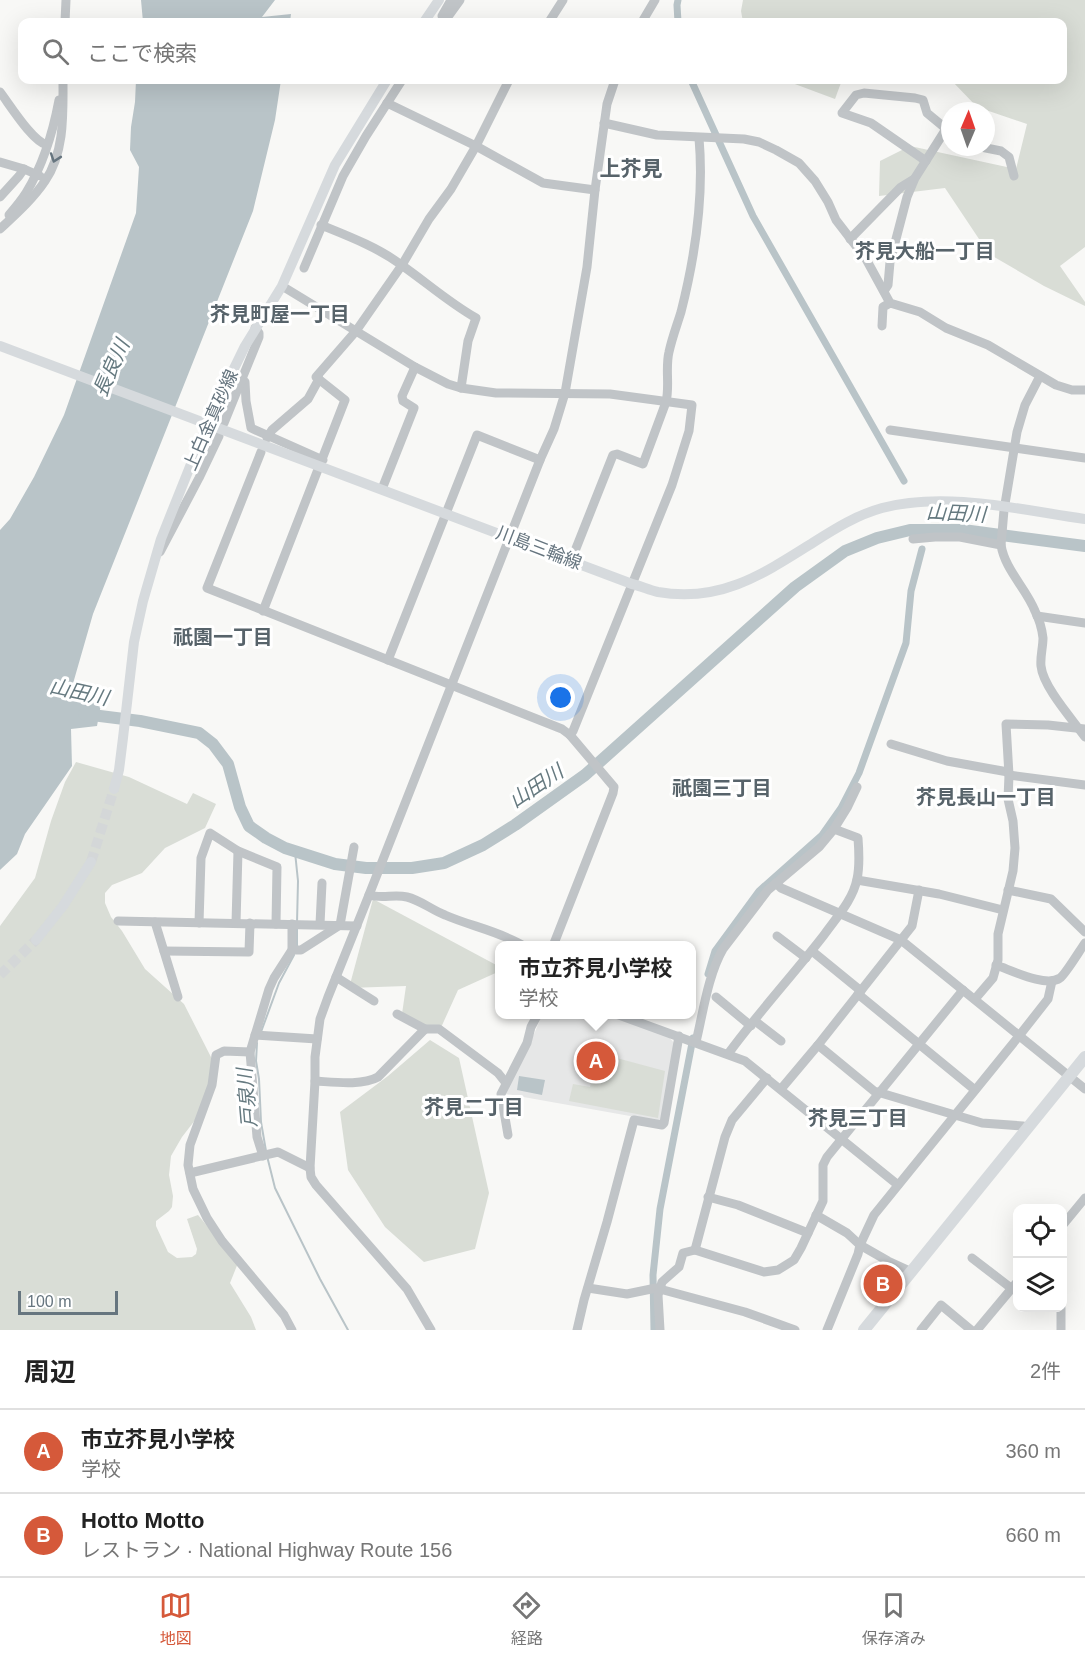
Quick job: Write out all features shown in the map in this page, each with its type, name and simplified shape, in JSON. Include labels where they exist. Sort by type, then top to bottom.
[{"type":"highway","points":[[864,1330],[1085,1057]]},
{"type":"main road","points":[[427,18],[439,0]]},
{"type":"main road","name":"上白金真砂線","points":[[114,789],[129,695],[134,642],[150,572],[161,540],[207,424],[255,328],[282,286],[335,165],[385,84]]},
{"type":"main road","name":"川島三輪線","points":[[0,346],[194,420],[321,463],[382,489],[658,592],[711,593],[732,588],[771,568],[856,517],[906,502],[954,501],[1085,519]]},
{"type":"main road","points":[[36,940],[63,906],[91,862]]},
{"type":"street","points":[[65,18],[66,0]]},
{"type":"street","points":[[445,18],[451,0]]},
{"type":"street","points":[[446,18],[460,0]]},
{"type":"street","points":[[552,18],[563,0]]},
{"type":"street","points":[[644,18],[655,0]]},
{"type":"street","points":[[0,228],[26,193],[36,173],[55,122],[61,84]]},
{"type":"street","points":[[0,228],[27,204],[47,179],[58,150],[63,121],[62,84]]},
{"type":"street","points":[[304,268],[343,176],[399,84]]},
{"type":"street","points":[[263,611],[345,400],[316,376],[356,331],[402,265],[476,146],[507,84]]},
{"type":"street","points":[[431,1330],[407,1289],[311,1177],[317,1039],[320,1019],[336,977],[554,429],[565,393],[587,267],[604,123],[614,84]]},
{"type":"street","points":[[0,92],[32,134],[41,143],[47,145]]},
{"type":"street","points":[[927,162],[871,123],[842,112],[856,95],[864,93],[915,98],[923,100],[927,113],[941,125]]},
{"type":"street","points":[[387,103],[476,146],[543,183],[595,190]]},
{"type":"street","points":[[604,123],[657,135],[744,139],[759,142],[799,163],[815,181],[836,220],[866,259],[890,303]]},
{"type":"street","points":[[571,561],[613,455],[617,454],[643,464],[668,396],[666,369],[695,247],[701,161],[699,138]]},
{"type":"street","points":[[884,291],[888,285],[890,262],[907,196],[915,178],[941,141]]},
{"type":"street","points":[[995,150],[1009,157],[1014,176]]},
{"type":"street","points":[[0,162],[36,173],[47,179]]},
{"type":"street","points":[[0,197],[24,169]]},
{"type":"street","points":[[850,239],[901,188],[915,178]]},
{"type":"street","points":[[321,225],[365,244],[402,265],[436,292],[476,318],[468,341],[461,388]]},
{"type":"street","points":[[282,286],[415,367],[461,388],[496,393],[630,395],[692,405],[689,430],[672,485],[570,735]]},
{"type":"street","points":[[882,326],[883,307],[890,303],[920,312],[946,328],[988,345],[1056,385],[1072,390],[1085,390]]},
{"type":"street","points":[[224,423],[259,337],[255,328]]},
{"type":"street","points":[[382,489],[414,408],[403,401],[402,396],[415,367]]},
{"type":"street","points":[[1040,376],[1025,405],[1014,448],[1001,544],[1003,557],[1031,601],[1037,616],[1043,637],[1041,667],[1046,679],[1054,694],[1083,732]]},
{"type":"street","points":[[242,379],[245,382],[246,401],[252,428],[321,463]]},
{"type":"street","points":[[267,436],[308,399],[319,379]]},
{"type":"street","points":[[890,430],[1085,458]]},
{"type":"street","points":[[388,660],[477,435],[540,460]]},
{"type":"street","points":[[150,572],[200,478],[219,436]]},
{"type":"street","points":[[261,452],[207,588],[562,729],[570,735],[614,787],[555,941]]},
{"type":"street","points":[[913,539],[960,537],[1001,544]]},
{"type":"street","points":[[1037,616],[1085,623]]},
{"type":"street","points":[[975,999],[993,978],[998,934],[1013,871],[1015,848],[1013,821],[1008,799],[1006,724],[1048,725],[1083,732]]},
{"type":"street","points":[[891,744],[947,761],[1085,785]]},
{"type":"street","points":[[696,1042],[718,958],[768,890],[819,846],[834,829],[857,787]]},
{"type":"street","points":[[728,1054],[841,913],[851,896],[857,880],[858,838],[834,829]]},
{"type":"street","points":[[199,922],[201,858],[210,833],[238,851],[277,867],[276,924]]},
{"type":"street","points":[[266,1155],[257,1137],[250,1052],[274,978],[295,950],[340,925],[353,850]]},
{"type":"street","points":[[237,923],[238,851]]},
{"type":"street","points":[[857,880],[919,890],[1003,910]]},
{"type":"street","points":[[320,924],[322,883]]},
{"type":"street","points":[[776,883],[781,888],[901,940],[1085,1089]]},
{"type":"street","points":[[781,1089],[912,926],[919,890]]},
{"type":"street","points":[[1008,890],[1051,899],[1085,932]]},
{"type":"street","points":[[369,895],[409,897],[446,915],[514,941]]},
{"type":"street","points":[[118,921],[357,926]]},
{"type":"street","points":[[155,922],[178,997]]},
{"type":"street","points":[[164,951],[249,952],[250,923]]},
{"type":"street","points":[[295,950],[296,924]]},
{"type":"street","points":[[777,936],[809,954],[860,992],[975,1090]]},
{"type":"street","points":[[996,965],[1026,976],[1052,981],[1063,977],[1085,943]]},
{"type":"street","points":[[336,977],[374,1001]]},
{"type":"street","points":[[827,1330],[873,1215],[1020,1036],[1048,999],[1052,981]]},
{"type":"street","points":[[655,1289],[678,1267],[683,1253],[695,1250],[764,1272],[778,1270],[794,1260],[823,1200],[823,1166],[827,1157],[963,990]]},
{"type":"street","points":[[716,997],[781,1041]]},
{"type":"street","points":[[397,1014],[425,1029],[439,1029],[498,1073],[506,1083]]},
{"type":"street","points":[[508,1135],[501,1094],[527,1043],[535,1019]]},
{"type":"street","points":[[630,1019],[745,1061],[898,1185]]},
{"type":"street","points":[[315,1081],[340,1083],[372,1081],[425,1029]]},
{"type":"street","points":[[255,1035],[317,1039]]},
{"type":"street","points":[[577,1330],[634,1120],[662,1125],[664,1123],[679,1036]]},
{"type":"street","points":[[818,1045],[874,1091],[982,1123],[1028,1128]]},
{"type":"street","points":[[250,1052],[224,1051],[216,1055],[212,1085],[190,1145],[188,1165],[194,1189],[212,1226],[284,1314],[292,1330]]},
{"type":"street","points":[[695,1250],[725,1137],[732,1120],[767,1078]]},
{"type":"street","points":[[190,1173],[278,1152],[310,1168]]},
{"type":"street","points":[[708,1197],[738,1204],[808,1233]]},
{"type":"street","points":[[1067,1220],[1085,1198]]},
{"type":"street","points":[[816,1215],[847,1233],[860,1245],[912,1272]]},
{"type":"street","points":[[972,1258],[1013,1283]]},
{"type":"street","points":[[976,1330],[1013,1285]]},
{"type":"street","points":[[588,1288],[627,1294],[655,1289],[745,1312],[795,1330]]},
{"type":"street","points":[[655,1289],[658,1295],[660,1330]]},
{"type":"street","points":[[921,1330],[941,1305],[971,1330]]},
{"type":"street","points":[[1060,1312],[1061,1330]]},
{"type":"shaded area","points":[[743,0],[1085,0],[1085,247],[1060,266],[1085,302],[1085,306],[1044,286],[989,254],[945,188],[879,196],[880,161],[910,146],[941,153],[941,156],[956,156],[1016,169],[1027,124],[995,113],[995,102],[972,102],[955,84],[1067,84],[1067,18],[742,18]]},
{"type":"shaded area","points":[[795,84],[841,84],[835,99]]},
{"type":"shaded area","points":[[76,762],[129,777],[187,804],[193,793],[216,804],[205,828],[165,848],[142,873],[112,885],[105,893],[105,903],[111,917],[145,969],[184,1004],[213,1061],[213,1086],[199,1115],[171,1156],[169,1175],[173,1196],[172,1207],[156,1221],[156,1226],[168,1252],[177,1258],[192,1257],[196,1254],[197,1249],[187,1219],[198,1215],[238,1263],[230,1283],[251,1317],[256,1330],[0,1330],[0,926],[35,878],[51,821],[65,782]]},
{"type":"shaded area","points":[[373,899],[495,964],[495,973],[458,990],[439,1032],[402,1014],[406,986],[349,988]]},
{"type":"shaded area","points":[[540,1019],[619,1019],[669,1037],[674,1043],[661,1119],[658,1121],[506,1094],[511,1079]]},
{"type":"shaded area","points":[[430,1040],[459,1058],[489,1193],[475,1249],[424,1262],[385,1227],[348,1170],[340,1112],[388,1076]]},
{"type":"shaded area","points":[[598,1053],[665,1071],[658,1118],[569,1101],[573,1084],[590,1087]]},
{"type":"water","points":[[141,0],[275,0],[262,17],[291,14],[290,18],[143,18]]},
{"type":"water","name":"長良川","points":[[136,84],[280,84],[275,120],[253,211],[93,614],[72,687],[101,704],[97,726],[71,729],[72,766],[25,834],[17,854],[0,870],[0,530],[10,519],[34,477],[64,415],[136,213],[139,167],[130,150]]},
{"type":"water","points":[[519,1076],[545,1080],[542,1095],[517,1090]]},
{"type":"waterway","points":[[678,0],[678,18]]},
{"type":"waterway","points":[[693,84],[753,216],[904,481]]},
{"type":"waterway","name":"山田川","points":[[84,714],[140,721],[199,733],[213,744],[228,764],[240,807],[249,826],[285,848],[335,864],[366,868],[412,868],[444,863],[483,845],[585,775],[795,587],[845,551],[877,538],[910,530],[963,530],[1085,546]]},
{"type":"waterway","points":[[708,974],[715,951],[759,891],[822,835],[841,808],[859,773],[906,643],[911,591],[922,549]]},
{"type":"waterway","name":"戸泉川","points":[[295,852],[298,881],[297,923]]},
{"type":"waterway","name":"戸泉川","points":[[297,929],[297,947]]},
{"type":"waterway","name":"戸泉川","points":[[261,1032],[279,983],[294,955]]},
{"type":"waterway","points":[[654,1330],[653,1275],[660,1209],[693,1038]]},
{"type":"waterway","name":"戸泉川","points":[[257,1043],[256,1061],[261,1122],[266,1151]]},
{"type":"waterway","name":"戸泉川","points":[[267,1156],[275,1188],[348,1330]]},
{"type":"tunnel","points":[[91,862],[114,789]]},
{"type":"tunnel","points":[[0,975],[36,940]]},
{"type":"place","name":"市立芥見小学校","points":[[596,1061]]},
{"type":"place","name":"Hotto Motto","points":[[883,1284]]},
{"type":"district","name":"上芥見","points":[[631,169]]},
{"type":"district","name":"芥見大船一丁目","points":[[925,251]]},
{"type":"district","name":"芥見町屋一丁目","points":[[280,314]]},
{"type":"district","name":"祇園一丁目","points":[[223,637]]},
{"type":"district","name":"祇園三丁目","points":[[722,788]]},
{"type":"district","name":"芥見長山一丁目","points":[[986,797]]},
{"type":"district","name":"芥見二丁目","points":[[474,1107]]},
{"type":"district","name":"芥見三丁目","points":[[858,1118]]}]
